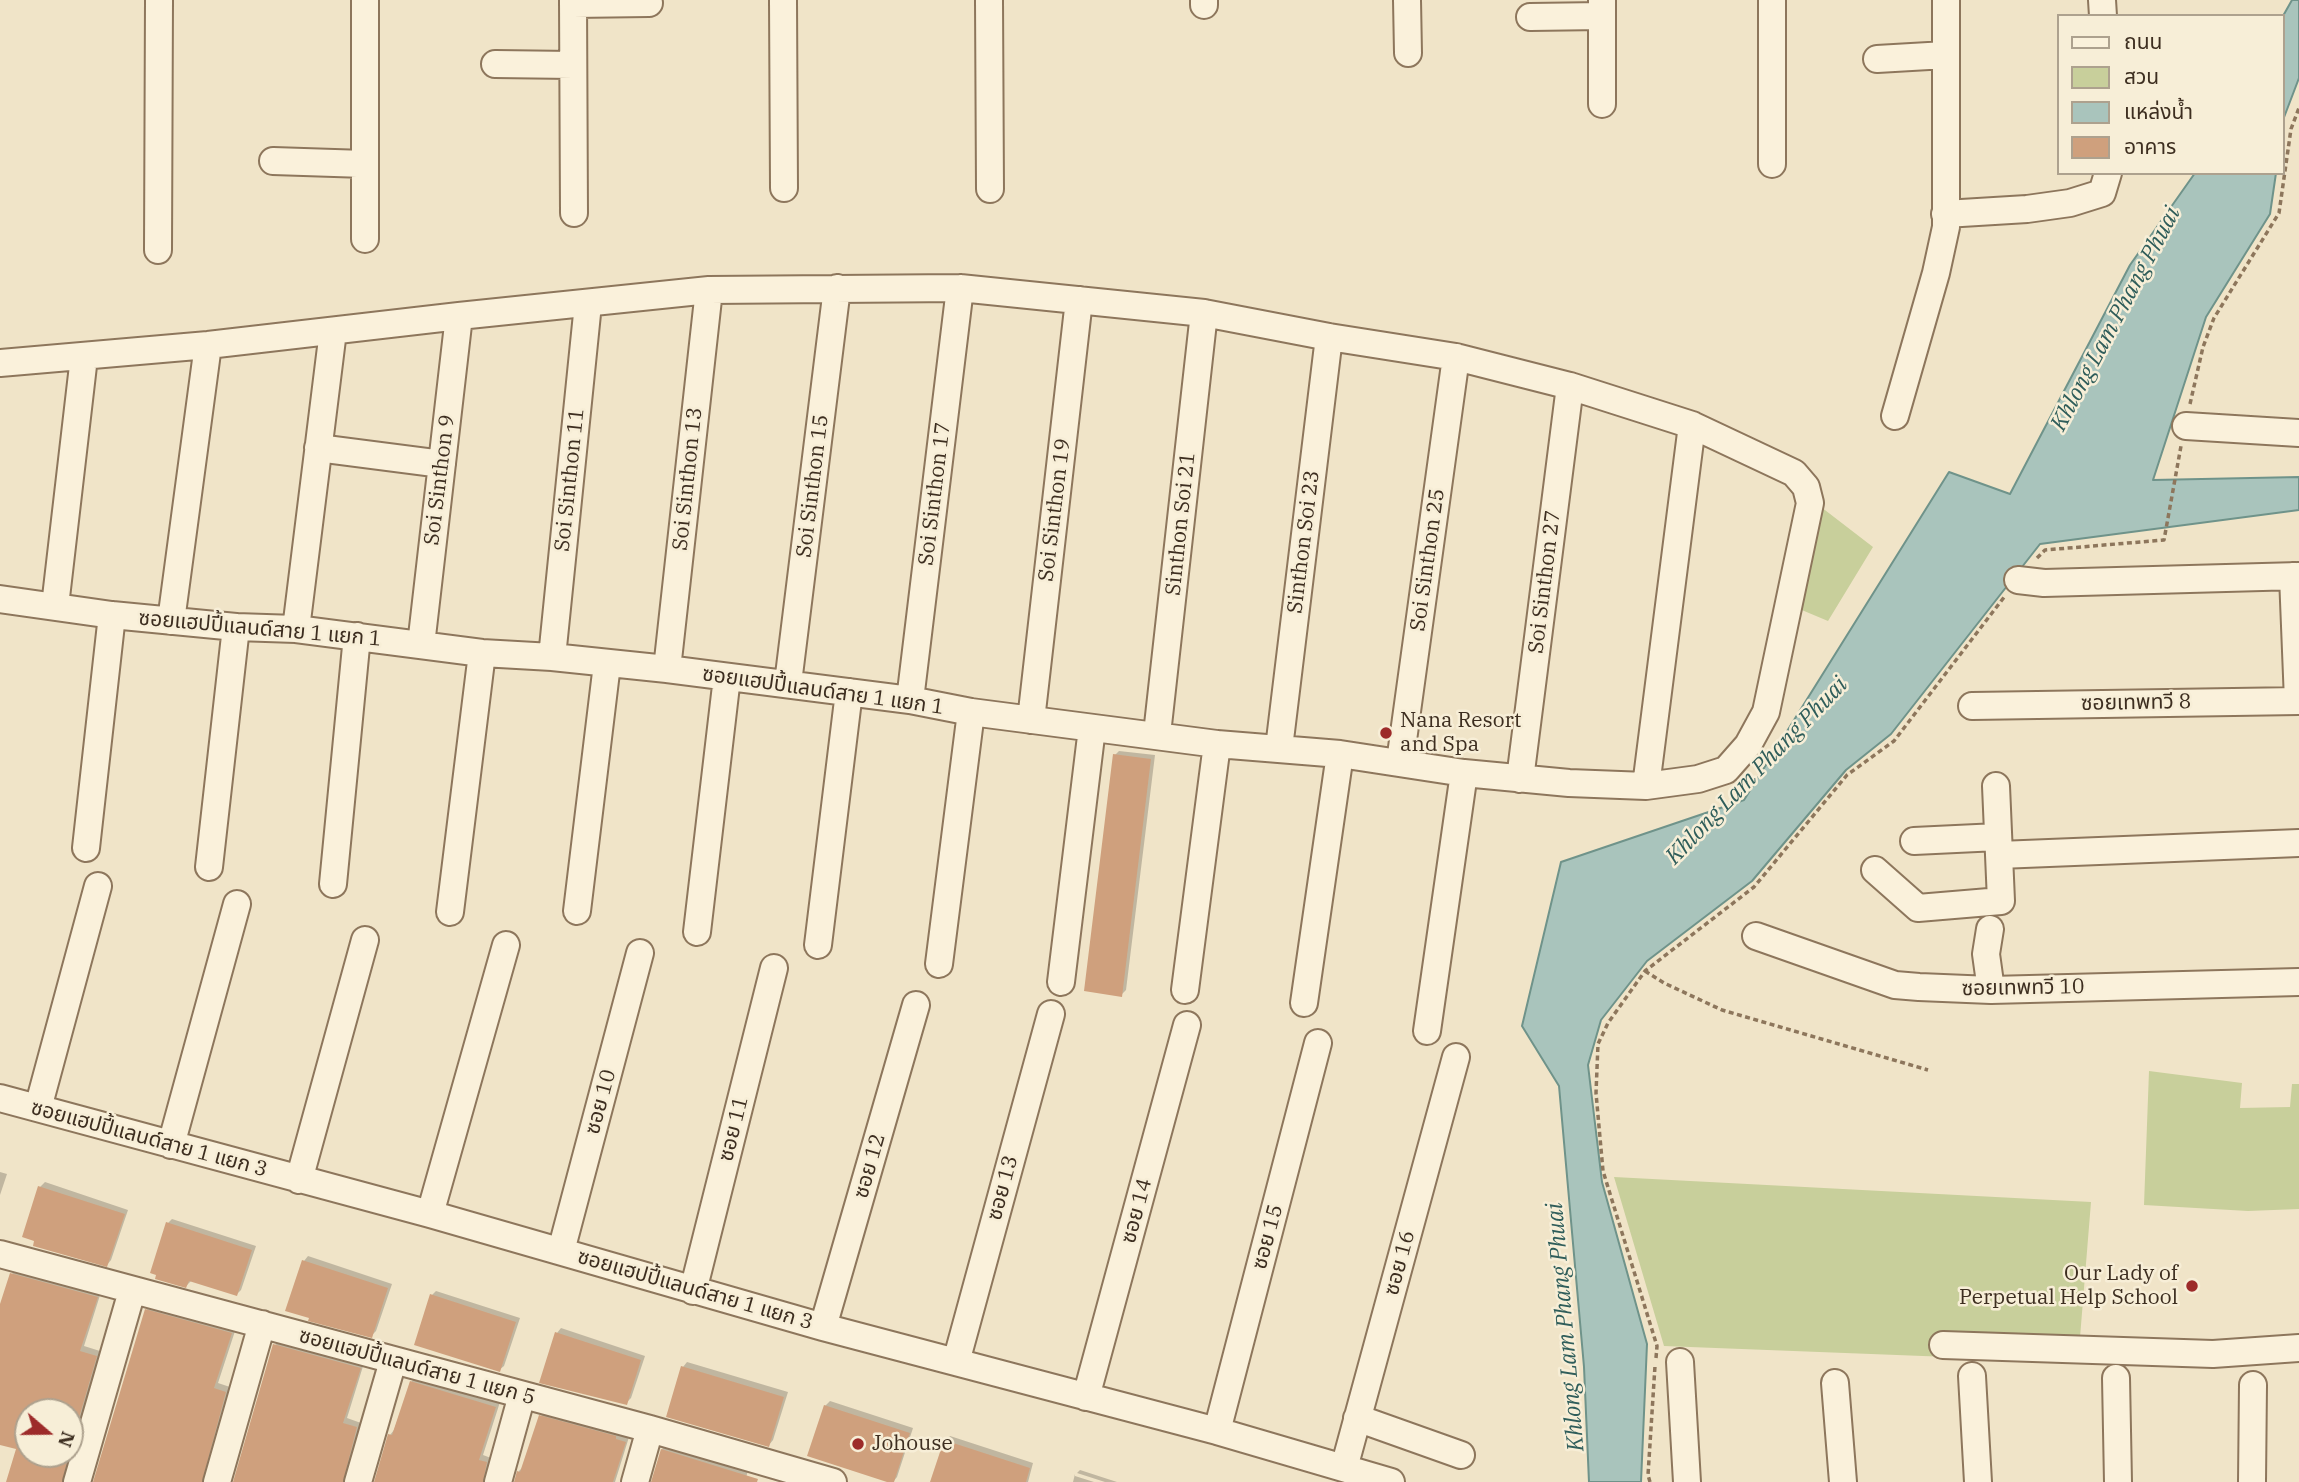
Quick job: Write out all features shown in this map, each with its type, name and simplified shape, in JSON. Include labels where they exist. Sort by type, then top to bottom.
[{"type":"street","points":[[158,250],[159,0]]},
{"type":"street","points":[[365,0],[365,239]]},
{"type":"street","points":[[783,0],[784,188]]},
{"type":"street","points":[[989,0],[990,189]]},
{"type":"street","points":[[1407,0],[1408,53]]},
{"type":"street","points":[[1772,0],[1772,164]]},
{"type":"street","points":[[1895,416],[1936,273],[1946,228],[1946,0]]},
{"type":"street","points":[[574,213],[573,2],[649,3]]},
{"type":"street","points":[[1530,17],[1602,8],[1602,104]]},
{"type":"street","points":[[1877,59],[1946,55]]},
{"type":"street","points":[[495,64],[573,65]]},
{"type":"street","points":[[273,161],[365,164]]},
{"type":"street","points":[[1945,214],[2027,209],[2070,203],[2102,193],[2108,175]]},
{"type":"street","name":"Soi Sinthon 15","points":[[789,683],[837,288]]},
{"type":"street","name":"ซอยแฮปปี้แลนด์สาย 1 แยก 1","points":[[0,363],[208,345],[709,290],[960,288],[1204,313],[1329,337],[1456,357],[1570,386],[1692,425],[1794,473],[1805,487],[1810,503],[1766,712],[1748,745],[1726,770],[1698,779],[1646,786],[1464,773],[1340,754],[1217,744],[1157,734],[1031,720],[789,683],[552,657],[482,653],[296,629],[236,627],[112,615],[0,599]]},
{"type":"street","name":"Soi Sinthon 17","points":[[910,700],[960,288]]},
{"type":"street","name":"Soi Sinthon 13","points":[[667,669],[709,290]]},
{"type":"street","name":"Soi Sinthon 19","points":[[1031,720],[1079,300]]},
{"type":"street","name":"Soi Sinthon 11","points":[[552,657],[588,303]]},
{"type":"street","name":"Sinthon Soi 21","points":[[1157,734],[1204,313]]},
{"type":"street","name":"Soi Sinthon 9","points":[[421,645],[459,316]]},
{"type":"street","points":[[296,629],[333,331]]},
{"type":"street","name":"Sinthon Soi 23","points":[[1279,748],[1329,337]]},
{"type":"street","points":[[171,621],[208,345]]},
{"type":"street","points":[[55,607],[84,357]]},
{"type":"street","name":"Soi Sinthon 25","points":[[1400,762],[1456,357]]},
{"type":"street","name":"Soi Sinthon 27","points":[[1520,779],[1570,386]]},
{"type":"street","points":[[1646,786],[1692,425]]},
{"type":"street","points":[[2186,426],[2299,433]]},
{"type":"street","points":[[318,448],[442,464]]},
{"type":"street","points":[[2018,580],[2044,583],[2296,576],[2298,701]]},
{"type":"street","points":[[86,848],[112,615]]},
{"type":"street","points":[[209,867],[236,627]]},
{"type":"street","points":[[333,884],[357,636]]},
{"type":"street","points":[[450,912],[482,653]]},
{"type":"street","points":[[577,911],[607,664]]},
{"type":"street","points":[[697,932],[727,677]]},
{"type":"street","points":[[818,945],[849,692]]},
{"type":"street","name":"ซอยเทพทวี 8","points":[[1972,706],[2298,701]]},
{"type":"street","points":[[939,964],[971,712]]},
{"type":"street","points":[[1061,982],[1092,728]]},
{"type":"street","points":[[1185,990],[1217,744]]},
{"type":"street","points":[[1304,1003],[1340,754]]},
{"type":"street","points":[[1427,1031],[1464,773]]},
{"type":"street","points":[[1875,870],[1918,908],[2001,901],[1996,786]]},
{"type":"street","points":[[1914,841],[1998,846],[2299,843]]},
{"type":"street","points":[[38,1108],[98,886]]},
{"type":"street","points":[[171,1146],[237,904]]},
{"type":"street","points":[[1990,929],[1986,954],[1991,990]]},
{"type":"street","name":"ซอยเทพทวี 10","points":[[1756,936],[1895,985],[1991,990],[2299,982]]},
{"type":"street","points":[[299,1180],[365,940]]},
{"type":"street","points":[[430,1214],[506,945]]},
{"type":"street","name":"ซอย 10","points":[[561,1251],[640,953]]},
{"type":"street","name":"ซอย 11","points":[[693,1291],[774,968]]},
{"type":"street","name":"ซอย 12","points":[[823,1327],[916,1005]]},
{"type":"street","name":"ซอย 13","points":[[956,1362],[1051,1014]]},
{"type":"street","name":"ซอย 14","points":[[1086,1397],[1187,1024]]},
{"type":"street","name":"ซอย 15","points":[[1217,1431],[1318,1043]]},
{"type":"street","name":"ซอย 16","points":[[1344,1468],[1456,1057]]},
{"type":"street","name":"ซอยแฮปปี้แลนด์สาย 1 แยก 3","points":[[0,1098],[430,1214],[823,1327],[1217,1431],[1391,1482]]},
{"type":"street","name":"ซอยแฮปปี้แลนด์สาย 1 แยก 5","points":[[0,1254],[650,1429],[782,1475],[833,1482]]},
{"type":"street","points":[[77,1482],[132,1290]]},
{"type":"street","points":[[218,1482],[262,1324]]},
{"type":"street","points":[[1942,1345],[2213,1353],[2299,1348]]},
{"type":"street","points":[[358,1482],[393,1361]]},
{"type":"street","points":[[1680,1362],[1687,1482]]},
{"type":"street","points":[[1972,1376],[1978,1482]]},
{"type":"street","points":[[2116,1378],[2118,1482]]},
{"type":"street","points":[[1835,1383],[1843,1482]]},
{"type":"street","points":[[2252,1482],[2253,1385]]},
{"type":"street","points":[[498,1482],[522,1395]]},
{"type":"street","points":[[1357,1418],[1461,1455]]},
{"type":"street","points":[[635,1482],[650,1429]]},
{"type":"path","points":[[2285,171],[2291,129],[2299,108]]},
{"type":"path","points":[[2291,129],[2299,129]]},
{"type":"path","points":[[2203,347],[2214,318],[2279,213],[2284,175]]},
{"type":"path","points":[[1650,1482],[1648,1475],[1657,1346],[1603,1171],[1597,1093],[1598,1044],[1608,1023],[1645,971],[1754,887],[1847,775],[1894,741],[2018,580],[2045,550],[2164,540],[2175,476]]},
{"type":"path","points":[[1645,971],[1664,983],[1722,1010],[1928,1070]]},
{"type":"green space","points":[[1821,507],[1873,547],[1828,621],[1797,608]]},
{"type":"green space","points":[[2149,1071],[2242,1083],[2240,1108],[2290,1107],[2292,1084],[2299,1084],[2299,1209],[2248,1211],[2144,1205]]},
{"type":"green space","points":[[1614,1177],[2091,1202],[2078,1362],[1664,1346]]},
{"type":"water","points":[[2292,0],[2299,0],[2299,78],[2285,115],[2285,14]]},
{"type":"water","name":"Khlong Lam Phang Phuai","points":[[2194,175],[2276,175],[2270,214],[2206,317],[2153,480],[2299,477],[2299,510],[2040,544],[1891,734],[1846,770],[1752,881],[1647,961],[1601,1020],[1588,1065],[1602,1182],[1647,1344],[1641,1482],[1589,1482],[1584,1367],[1559,1086],[1522,1026],[1561,862],[1744,800],[1949,472],[2010,494],[2130,265]]},
{"type":"building","points":[[1113,754],[1151,759],[1122,997],[1084,991]]},
{"type":"building","points":[[38,1186],[125,1214],[107,1267],[33,1246],[34,1241],[22,1237]]},
{"type":"building","points":[[166,1222],[252,1250],[237,1296],[189,1281],[186,1288],[155,1279],[156,1275],[150,1273]]},
{"type":"building","points":[[302,1260],[388,1288],[372,1338],[308,1321],[309,1318],[285,1311]]},
{"type":"building","points":[[10,1273],[98,1297],[80,1351],[97,1356],[84,1401],[84,1398],[14,1398],[14,1448],[0,1445],[0,1304]]},
{"type":"building","points":[[430,1294],[516,1322],[500,1372],[414,1345]]},
{"type":"building","points":[[145,1309],[232,1333],[214,1388],[226,1392],[202,1482],[93,1482]]},
{"type":"building","points":[[555,1332],[641,1360],[627,1405],[539,1383]]},
{"type":"building","points":[[273,1344],[361,1368],[343,1423],[357,1427],[343,1482],[233,1482]]},
{"type":"building","points":[[681,1366],[784,1397],[769,1447],[666,1417]]},
{"type":"building","points":[[410,1381],[496,1407],[479,1460],[487,1462],[483,1482],[374,1482],[388,1434],[392,1435]]},
{"type":"building","name":"Johouse","points":[[824,1405],[910,1433],[894,1482],[807,1456]]},
{"type":"building","points":[[539,1415],[616,1436],[616,1439],[626,1442],[613,1482],[514,1482],[517,1471],[520,1472]]},
{"type":"building","points":[[944,1440],[1030,1468],[1026,1482],[930,1482]]},
{"type":"building","points":[[661,1449],[758,1479],[757,1482],[651,1482]]},
{"type":"building","points":[[14,1456],[14,1468],[66,1468],[62,1482],[6,1482]]},
{"type":"place","name":"Nana Resort and Spa","points":[[1386,733]]},
{"type":"place","name":"Our Lady of Perpetual Help School","points":[[2192,1286]]},
{"type":"place","name":"Johouse","points":[[858,1444]]}]
